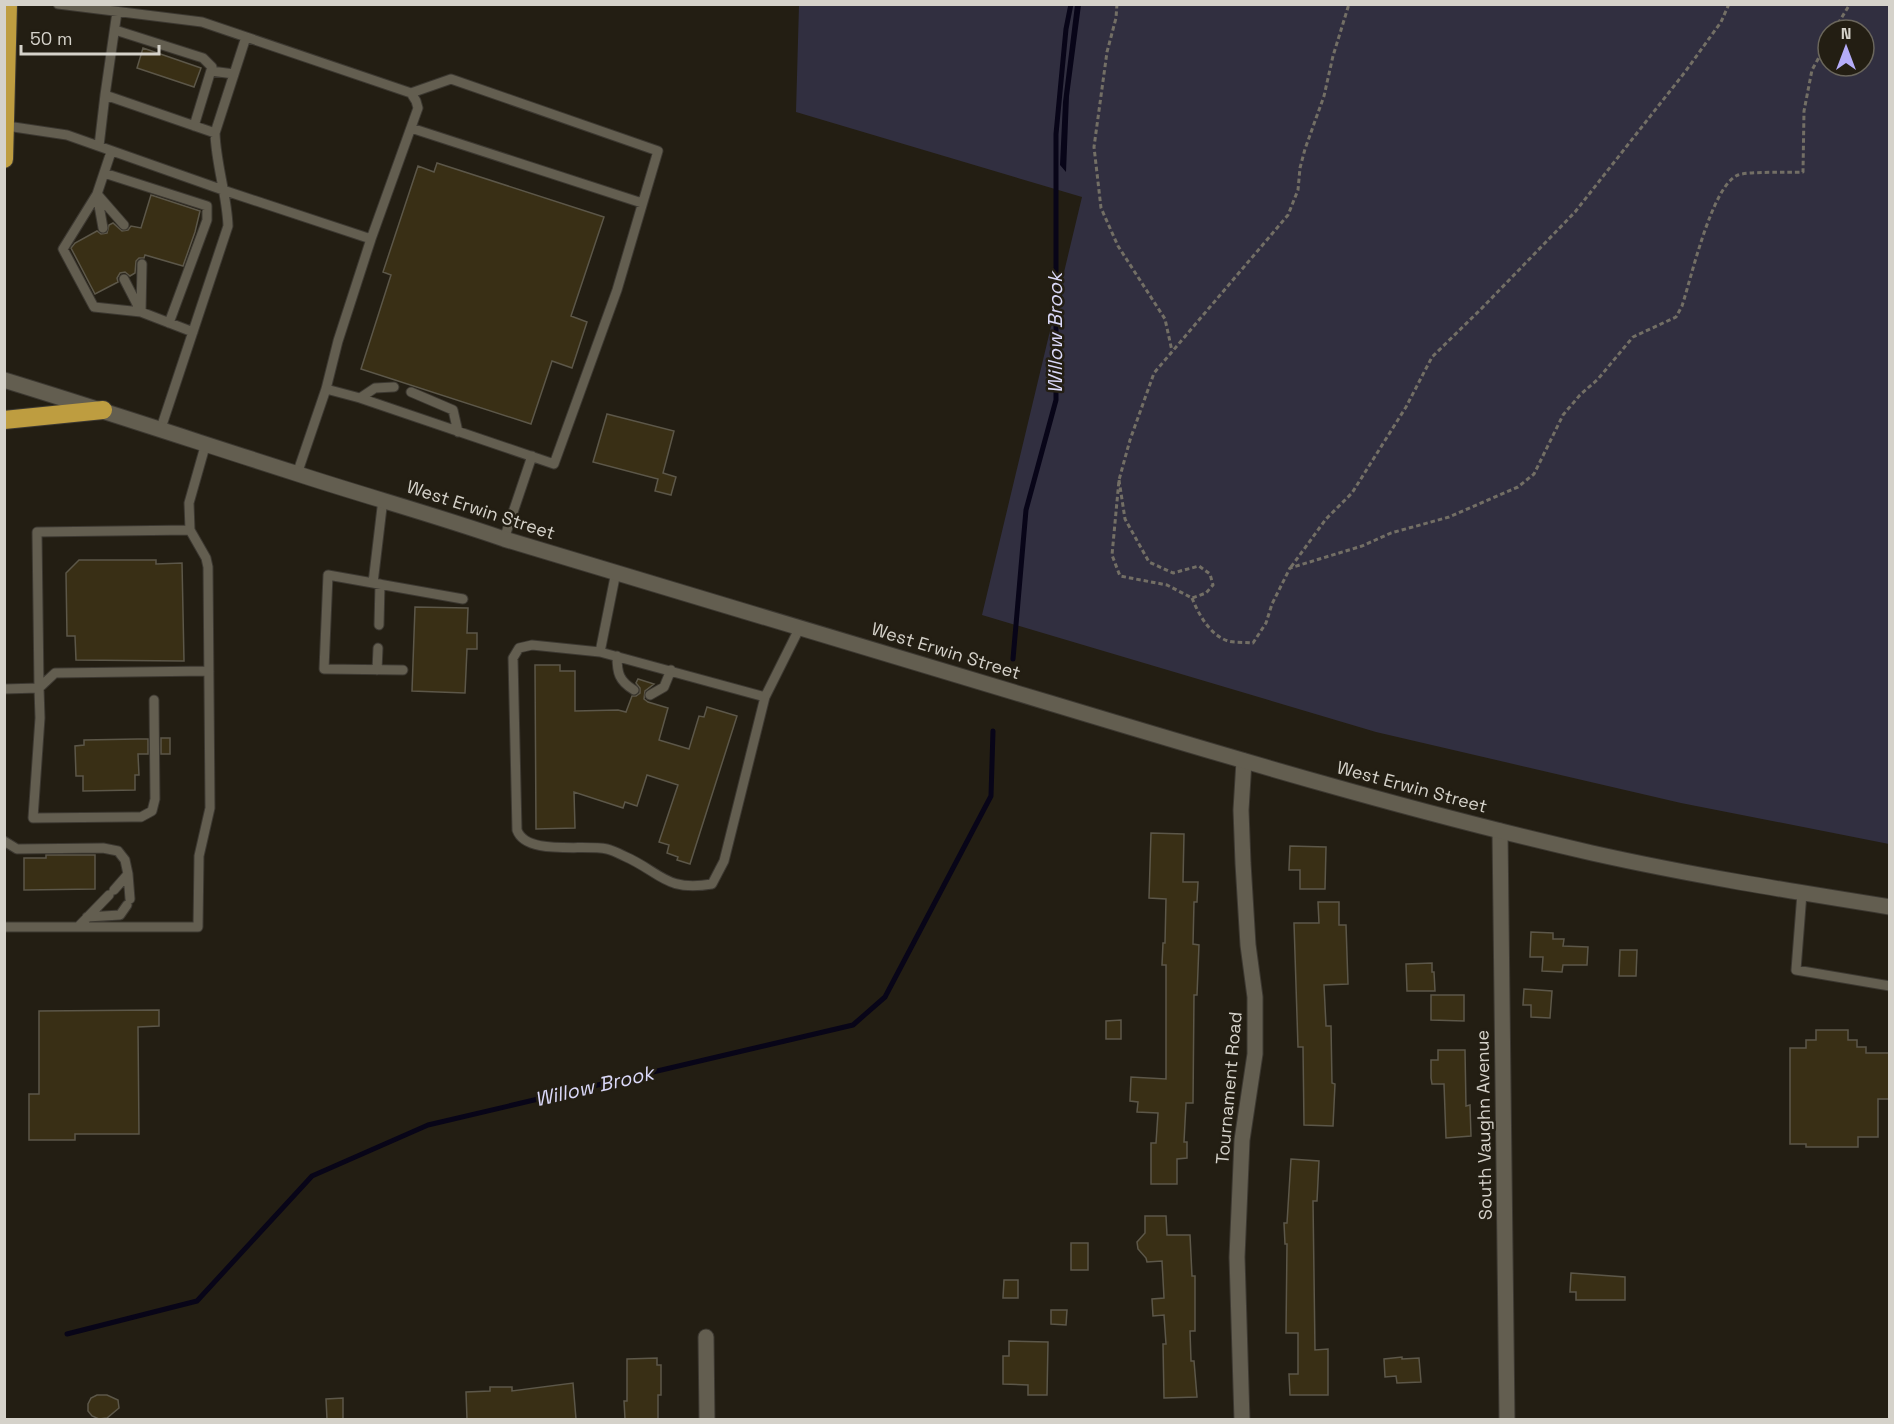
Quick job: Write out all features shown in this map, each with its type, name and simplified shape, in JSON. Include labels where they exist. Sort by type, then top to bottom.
[{"type":"highway","points":[[4,159],[8,4]]},
{"type":"highway","points":[[4,420],[103,410]]},
{"type":"main road","name":"West Erwin Street","points":[[4,380],[161,428],[297,474],[383,499],[504,539],[1244,761],[1405,807],[1595,854],[1704,876],[1890,908]]},
{"type":"main road","name":"Tournament Road","points":[[1242,1419],[1237,1257],[1242,1140],[1255,1054],[1256,997],[1248,945],[1243,863],[1241,810],[1244,761]]},
{"type":"main road","name":"South Vaughn Avenue","points":[[1500,831],[1507,1419]]},
{"type":"main road","points":[[706,1338],[707,1419]]},
{"type":"lane","points":[[58,4],[202,22],[411,93],[451,79],[658,151],[617,290],[554,464],[360,398],[326,389]]},
{"type":"lane","points":[[99,146],[117,12]]},
{"type":"lane","points":[[115,30],[203,58],[212,67],[194,126]]},
{"type":"lane","points":[[161,428],[228,226],[228,208],[223,190],[215,133],[246,38]]},
{"type":"lane","points":[[211,71],[234,74]]},
{"type":"lane","points":[[297,474],[326,389],[338,341],[371,239],[418,108],[411,93]]},
{"type":"lane","points":[[105,95],[215,133]]},
{"type":"lane","points":[[6,126],[67,135],[111,152],[371,239]]},
{"type":"lane","points":[[411,128],[642,203]]},
{"type":"lane","points":[[111,152],[97,194],[63,249],[94,307],[141,312],[193,332]]},
{"type":"lane","points":[[104,173],[207,206],[207,220],[169,323]]},
{"type":"lane","points":[[97,194],[124,225]]},
{"type":"lane","points":[[97,194],[103,228]]},
{"type":"lane","points":[[141,312],[142,264]]},
{"type":"lane","points":[[124,279],[141,312]]},
{"type":"lane","points":[[360,398],[375,388],[394,387]]},
{"type":"lane","points":[[411,392],[453,410],[458,432]]},
{"type":"lane","points":[[4,927],[198,927],[199,856],[210,808],[208,567],[206,558],[190,530],[189,503],[207,443]]},
{"type":"lane","points":[[504,539],[532,456]]},
{"type":"lane","points":[[379,625],[377,584],[383,499]]},
{"type":"lane","points":[[153,700],[155,799],[152,811],[141,817],[33,818],[40,718],[37,532],[190,530]]},
{"type":"lane","points":[[600,652],[616,572]]},
{"type":"lane","points":[[403,670],[324,669],[328,575],[463,599]]},
{"type":"lane","points":[[765,697],[600,652],[532,645],[519,648],[513,658],[519,837],[533,845],[608,849],[634,860],[659,877],[680,886],[695,887],[712,884],[724,861],[765,697],[800,627]]},
{"type":"lane","points":[[377,670],[378,648]]},
{"type":"lane","points":[[617,656],[617,673],[623,683],[634,690]]},
{"type":"lane","points":[[650,695],[664,687],[671,670]]},
{"type":"lane","points":[[4,688],[39,688],[55,673],[209,671]]},
{"type":"lane","points":[[4,841],[17,849],[112,849],[123,855],[128,874],[128,902],[120,915],[87,917]]},
{"type":"lane","points":[[78,927],[128,874]]},
{"type":"lane","points":[[1802,893],[1797,970],[1890,986]]},
{"type":"path","points":[[1117,4],[1100,93],[1094,147],[1101,208],[1118,246],[1165,319],[1172,351]]},
{"type":"path","points":[[1349,4],[1333,56],[1324,96],[1305,149],[1298,190],[1288,215],[1154,373],[1130,440],[1119,480],[1112,555],[1120,576],[1167,585],[1192,598],[1211,631],[1229,641],[1253,643],[1266,623],[1272,604],[1290,568],[1326,519],[1352,493],[1406,407],[1432,357],[1575,212],[1685,72],[1721,22],[1729,4]]},
{"type":"path","points":[[1841,18],[1850,4]]},
{"type":"path","points":[[1290,568],[1362,546],[1391,533],[1449,517],[1518,487],[1534,474],[1563,415],[1580,395],[1598,379],[1633,337],[1676,317],[1682,306],[1709,218],[1728,181],[1740,174],[1803,172],[1804,111],[1812,70],[1816,63]]},
{"type":"path","points":[[1119,480],[1125,519],[1149,562],[1173,573],[1199,566],[1210,574],[1213,585],[1206,593],[1192,598]]},
{"type":"shaded area","points":[[799,5],[1889,5],[1889,844],[1681,803],[1376,732],[982,615],[1082,197],[796,112]]},
{"type":"water","points":[[1075,5],[1081,5],[1069,96],[1066,172],[1060,165],[1063,102]]},
{"type":"building","points":[[143,48],[201,68],[194,87],[137,68]]},
{"type":"building","points":[[437,163],[604,217],[571,316],[587,322],[572,368],[552,361],[531,424],[361,369],[391,275],[383,272],[418,166],[434,172]]},
{"type":"building","points":[[151,195],[200,211],[183,266],[145,255],[144,258],[136,261],[135,273],[130,276],[125,272],[120,273],[117,278],[118,282],[95,294],[71,248],[75,243],[97,231],[101,234],[107,233],[109,225],[113,223],[122,231],[128,230],[131,226],[141,228]]},
{"type":"building","points":[[607,414],[674,431],[663,473],[676,477],[671,495],[655,491],[658,479],[593,462]]},
{"type":"building","points":[[79,560],[156,560],[156,564],[182,563],[184,661],[76,660],[75,636],[67,636],[66,573]]},
{"type":"building","points":[[415,607],[468,608],[467,633],[477,633],[477,649],[467,649],[465,693],[412,691]]},
{"type":"building","points":[[535,665],[560,665],[560,671],[575,671],[575,711],[618,710],[626,712],[632,696],[640,693],[640,688],[636,683],[638,679],[654,684],[645,691],[644,699],[668,708],[659,740],[689,749],[699,716],[704,717],[707,707],[737,716],[690,864],[677,860],[678,857],[667,853],[669,845],[659,842],[678,785],[647,775],[637,806],[625,802],[623,808],[574,792],[575,828],[536,829]]},
{"type":"building","points":[[161,738],[170,738],[170,754],[161,754]]},
{"type":"building","points":[[148,739],[148,754],[138,754],[139,775],[135,775],[135,790],[83,791],[83,776],[76,776],[75,746],[84,745],[84,740]]},
{"type":"building","points":[[1151,833],[1184,834],[1183,882],[1198,882],[1197,902],[1194,902],[1193,944],[1199,945],[1197,995],[1194,995],[1193,1103],[1186,1103],[1184,1142],[1187,1142],[1187,1158],[1177,1159],[1177,1184],[1151,1184],[1151,1143],[1156,1143],[1158,1113],[1137,1112],[1138,1102],[1130,1101],[1131,1077],[1166,1079],[1166,965],[1162,965],[1166,899],[1149,898]]},
{"type":"building","points":[[1290,846],[1326,847],[1325,889],[1300,889],[1300,870],[1289,870]]},
{"type":"building","points":[[46,855],[95,855],[95,889],[24,890],[24,858],[46,858]]},
{"type":"building","points":[[1318,902],[1339,902],[1339,925],[1346,925],[1348,984],[1324,985],[1326,1026],[1331,1026],[1332,1083],[1335,1084],[1333,1126],[1304,1125],[1303,1047],[1298,1047],[1294,923],[1319,923]]},
{"type":"building","points":[[1531,932],[1553,933],[1553,939],[1564,939],[1563,946],[1588,947],[1587,965],[1563,965],[1562,972],[1542,971],[1543,957],[1530,957]]},
{"type":"building","points":[[1620,950],[1637,950],[1636,976],[1619,976]]},
{"type":"building","points":[[1432,963],[1435,991],[1407,991],[1406,964]]},
{"type":"building","points":[[1524,989],[1552,991],[1550,1018],[1531,1017],[1531,1005],[1523,1005]]},
{"type":"building","points":[[1431,995],[1464,995],[1464,1021],[1431,1020]]},
{"type":"building","points":[[159,1010],[159,1026],[138,1027],[139,1134],[75,1134],[75,1140],[29,1140],[29,1094],[39,1094],[39,1011]]},
{"type":"building","points":[[1121,1020],[1121,1039],[1106,1039],[1106,1021]]},
{"type":"building","points":[[1816,1030],[1848,1030],[1848,1040],[1857,1040],[1857,1047],[1866,1047],[1866,1053],[1890,1053],[1890,1099],[1878,1099],[1878,1137],[1858,1137],[1858,1147],[1806,1147],[1806,1144],[1790,1144],[1790,1048],[1806,1048],[1806,1040],[1816,1040]]},
{"type":"building","points":[[1438,1050],[1465,1050],[1466,1106],[1470,1105],[1471,1136],[1446,1138],[1444,1084],[1432,1084],[1431,1078],[1431,1060],[1438,1060]]},
{"type":"building","points":[[1291,1159],[1319,1161],[1317,1201],[1313,1201],[1315,1350],[1328,1349],[1328,1395],[1290,1395],[1289,1374],[1298,1374],[1298,1333],[1286,1333],[1287,1244],[1285,1244],[1284,1223],[1287,1223]]},
{"type":"building","points":[[1145,1216],[1166,1216],[1167,1235],[1190,1235],[1192,1276],[1195,1276],[1195,1331],[1190,1331],[1191,1361],[1194,1361],[1197,1397],[1164,1398],[1163,1344],[1166,1344],[1164,1315],[1153,1316],[1152,1299],[1164,1298],[1162,1261],[1147,1262],[1138,1249],[1137,1242],[1145,1233]]},
{"type":"building","points":[[1071,1243],[1088,1243],[1088,1270],[1071,1270]]},
{"type":"building","points":[[1571,1273],[1625,1277],[1625,1300],[1576,1300],[1576,1292],[1570,1292]]},
{"type":"building","points":[[1004,1280],[1018,1280],[1018,1298],[1003,1298]]},
{"type":"building","points":[[1051,1310],[1067,1310],[1066,1325],[1051,1324]]},
{"type":"building","points":[[1009,1341],[1048,1342],[1047,1395],[1028,1395],[1028,1385],[1003,1384],[1003,1356],[1009,1356]]},
{"type":"building","points":[[1402,1357],[1402,1359],[1419,1358],[1421,1382],[1397,1383],[1396,1376],[1385,1377],[1384,1359]]},
{"type":"building","points":[[657,1358],[657,1365],[661,1365],[658,1419],[625,1419],[627,1359]]},
{"type":"building","points":[[573,1383],[576,1419],[467,1419],[466,1392],[490,1391],[490,1387],[512,1387],[512,1391]]},
{"type":"building","points":[[97,1395],[107,1395],[118,1400],[119,1408],[107,1418],[99,1419],[92,1416],[88,1411],[88,1404],[91,1398]]},
{"type":"building","points":[[343,1398],[343,1419],[327,1419],[326,1399]]},
{"type":"waterway","name":"Willow Brook","points":[[1013,659],[1026,510],[1056,400],[1056,134],[1066,29],[1071,4]]},
{"type":"waterway","name":"Willow Brook","points":[[67,1334],[197,1301],[312,1176],[428,1125],[853,1025],[885,997],[991,796],[993,731]]}]
